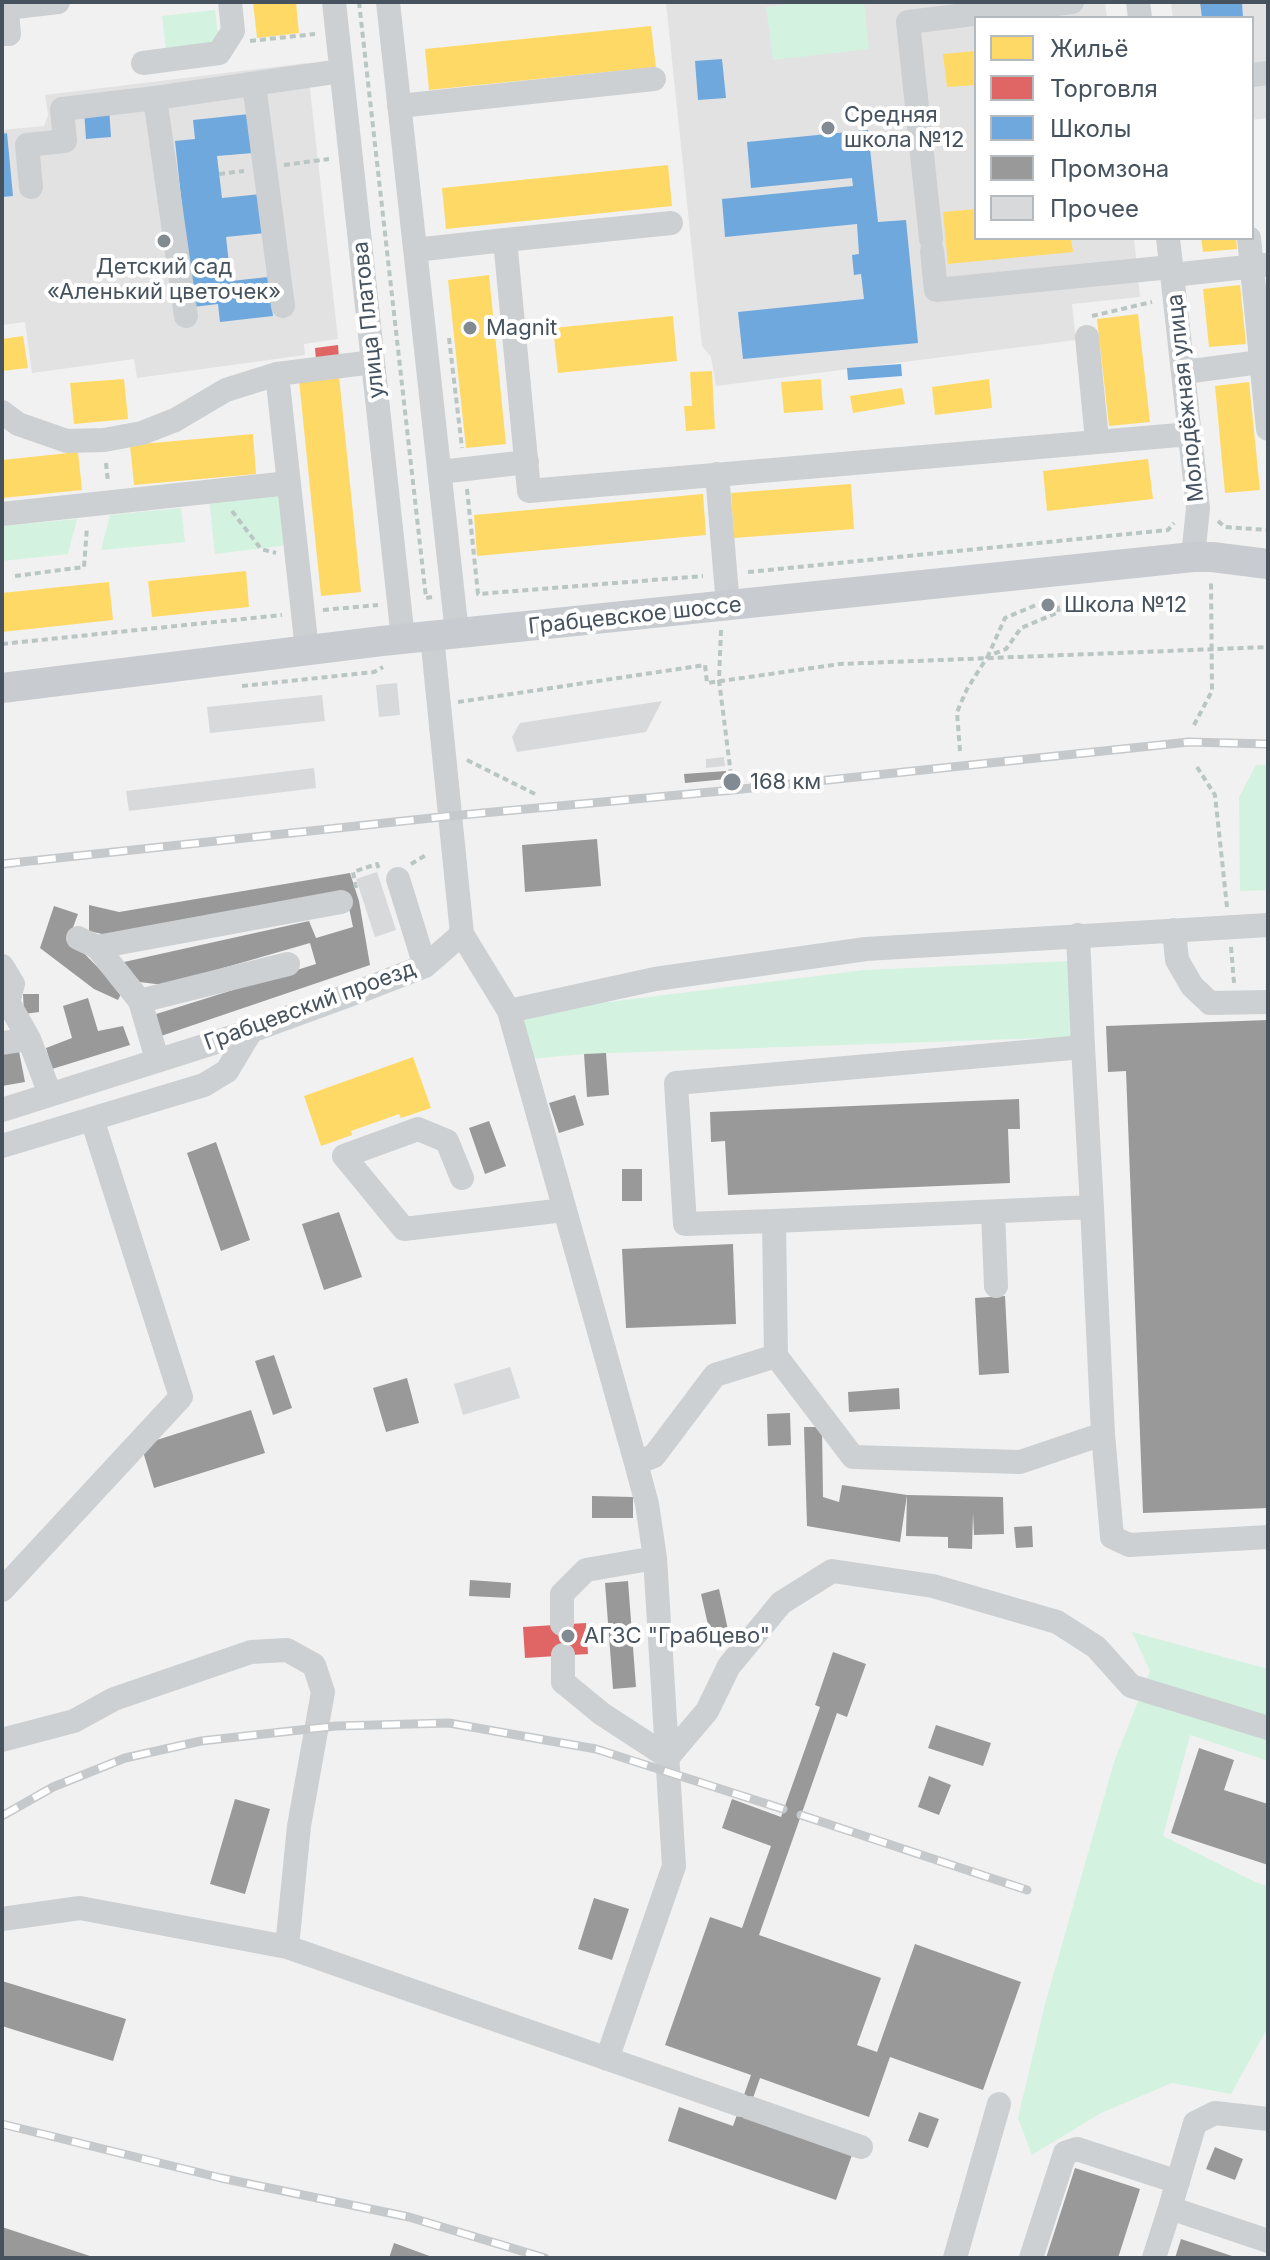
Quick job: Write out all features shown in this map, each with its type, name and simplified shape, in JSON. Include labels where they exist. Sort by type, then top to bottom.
[{"type":"main road","name":"Грабцевское шоссе","points":[[2,688],[419,637],[1203,557],[1268,564]]},
{"type":"street","points":[[2,34],[9,34],[6,5],[58,2]]},
{"type":"street","points":[[143,63],[219,53],[233,31],[230,2]]},
{"type":"street","name":"улица Платова","points":[[334,2],[399,599],[419,637]]},
{"type":"street","points":[[388,2],[453,594],[419,637],[462,934],[509,1011],[647,1504],[655,1558],[674,1866],[607,2059]]},
{"type":"street","points":[[1072,2],[896,23],[936,290],[1260,265]]},
{"type":"street","points":[[31,187],[27,145],[65,141],[62,109],[341,71]]},
{"type":"street","points":[[399,106],[654,79]]},
{"type":"street","points":[[254,84],[283,306]]},
{"type":"street","points":[[155,98],[186,316]]},
{"type":"street","points":[[415,250],[671,223]]},
{"type":"street","points":[[505,240],[529,491],[1190,434]]},
{"type":"street","name":"Молодёжная улица","points":[[1168,240],[1165,271],[1184,372],[1203,557]]},
{"type":"street","points":[[1250,240],[1260,265],[1268,429]]},
{"type":"street","points":[[1087,337],[1097,440]]},
{"type":"street","points":[[1184,372],[1264,361]]},
{"type":"street","points":[[2,412],[18,424],[67,441],[104,440],[142,433],[175,420],[226,390],[277,374],[373,362]]},
{"type":"street","points":[[277,374],[307,650]]},
{"type":"street","points":[[440,472],[527,462]]},
{"type":"street","points":[[717,474],[725,574],[723,607]]},
{"type":"street","points":[[2,514],[289,483]]},
{"type":"street","points":[[398,879],[425,966]]},
{"type":"street","points":[[157,1059],[140,1001],[88,942],[341,902]]},
{"type":"street","points":[[509,1011],[655,979],[866,949],[1268,925]]},
{"type":"street","points":[[1174,930],[1177,960],[1192,986],[1210,1003],[1268,1002]]},
{"type":"street","name":"Грабцевский проезд","points":[[2,1110],[251,1031],[425,966],[462,934]]},
{"type":"street","points":[[1078,935],[1103,1434],[1112,1537],[1129,1545],[1268,1537]]},
{"type":"street","points":[[140,1001],[288,964]]},
{"type":"street","points":[[2,966],[13,984],[5,1002],[29,1039],[50,1094]]},
{"type":"street","points":[[2,1146],[204,1085],[227,1071],[251,1031]]},
{"type":"street","points":[[2,1043],[29,1039]]},
{"type":"street","points":[[1083,1047],[676,1083],[685,1224],[1092,1207]]},
{"type":"street","points":[[2,1590],[181,1397],[92,1119]]},
{"type":"street","points":[[462,1178],[447,1141],[418,1129],[344,1156],[404,1229],[564,1210]]},
{"type":"street","points":[[993,1212],[996,1286]]},
{"type":"street","points":[[774,1221],[776,1356],[853,1457],[1020,1462],[1103,1434]]},
{"type":"street","points":[[636,1463],[654,1456],[715,1375],[776,1356]]},
{"type":"street","points":[[562,1624],[562,1594],[586,1570],[655,1558]]},
{"type":"street","points":[[668,1757],[707,1711],[729,1666],[781,1603],[832,1571],[933,1586],[1057,1622],[1096,1647],[1131,1686],[1268,1728]]},
{"type":"street","points":[[2,1740],[74,1721],[114,1699],[251,1652],[287,1650],[314,1665],[323,1692],[299,1826],[287,1947]]},
{"type":"street","points":[[563,1655],[563,1682],[602,1714],[668,1757]]},
{"type":"street","points":[[2,1919],[80,1908],[287,1947],[861,2147]]},
{"type":"street","points":[[955,2258],[999,2104]]},
{"type":"street","points":[[1154,2258],[1195,2123],[1215,2113],[1268,2119]]},
{"type":"street","points":[[1031,2258],[1065,2153],[1077,2149],[1178,2182]]},
{"type":"street","points":[[1170,2208],[1268,2241]]},
{"type":"path","points":[[359,2],[426,598]]},
{"type":"path","points":[[225,44],[315,34]]},
{"type":"path","points":[[1087,337],[1090,317],[1152,302],[1165,271]]},
{"type":"path","points":[[449,338],[478,594]]},
{"type":"path","points":[[15,576],[84,567],[99,503],[104,440]]},
{"type":"path","points":[[201,492],[236,514],[261,549],[298,559]]},
{"type":"path","points":[[1194,725],[1212,691],[1210,588],[1203,557],[1216,519]]},
{"type":"path","points":[[419,637],[378,605],[399,599],[725,574],[1168,530],[1176,521]]},
{"type":"path","points":[[960,751],[957,712],[1005,618],[1036,605],[1057,604],[1059,612],[1021,628],[1006,649],[988,656]]},
{"type":"path","points":[[723,607],[719,680],[731,775]]},
{"type":"path","points":[[451,703],[705,665],[707,683],[840,664],[1268,647]]},
{"type":"path","points":[[460,757],[537,795]]},
{"type":"path","points":[[1197,767],[1215,795],[1236,1003]]},
{"type":"shaded area","name":"Средняя школа №12","points":[[1105,2],[1107,16],[974,16],[974,240],[1134,240],[1140,297],[1072,304],[1076,340],[716,386],[711,357],[702,346],[666,3]]},
{"type":"shaded area","points":[[1171,2],[1268,2],[1268,118],[1254,120],[1254,16],[1173,16]]},
{"type":"shaded area","name":"Детский сад «Аленький цветочек»","points":[[307,63],[338,339],[304,344],[305,355],[137,378],[134,359],[32,373],[25,322],[2,325],[2,130],[44,126],[48,115],[45,95]]},
{"type":"green space","points":[[803,2],[864,2],[869,49],[773,60],[766,7]]},
{"type":"green space","points":[[215,10],[219,44],[166,50],[162,16]]},
{"type":"green space","points":[[280,491],[287,545],[215,554],[209,499]]},
{"type":"green space","points":[[181,508],[185,542],[101,550],[110,515]]},
{"type":"green space","points":[[77,519],[68,554],[2,561],[2,526]]},
{"type":"green space","points":[[1256,765],[1268,765],[1268,890],[1240,891],[1239,797]]},
{"type":"green space","points":[[1069,961],[1073,1037],[584,1054],[529,1059],[524,1018],[585,1005],[865,970]]},
{"type":"green space","points":[[1132,1632],[1268,1669],[1268,1761],[1190,1735],[1163,1836],[1268,1886],[1268,2027],[1231,2094],[1172,2083],[1101,2113],[1032,2155],[1018,2118],[1045,2004],[1114,1762],[1150,1671]]},
{"type":"building: Жильё","points":[[253,2],[296,2],[299,33],[257,38]]},
{"type":"building: Жильё","points":[[651,26],[656,67],[429,90],[425,49]]},
{"type":"building: Жильё","points":[[974,51],[974,85],[947,87],[943,54]]},
{"type":"building: Жильё","points":[[668,165],[672,206],[446,229],[442,188]]},
{"type":"building: Жильё","points":[[974,209],[974,240],[1071,240],[1073,252],[948,264],[943,212]]},
{"type":"building: Жильё","points":[[1201,240],[1236,240],[1237,249],[1203,252]]},
{"type":"building: Жильё","points":[[489,275],[506,444],[466,448],[448,280]]},
{"type":"building: Жильё","points":[[1240,285],[1246,344],[1209,347],[1203,289]]},
{"type":"building: Жильё","points":[[1138,314],[1150,422],[1109,426],[1097,319]]},
{"type":"building: Жильё","points":[[673,316],[677,361],[558,373],[553,328]]},
{"type":"building: Жильё","points":[[23,336],[28,368],[2,371],[2,339]]},
{"type":"building: Жильё","points":[[712,371],[715,429],[686,431],[684,406],[692,406],[690,372]]},
{"type":"building: Жильё","points":[[339,376],[361,592],[321,596],[299,380]]},
{"type":"building: Жильё","points":[[124,379],[128,419],[74,424],[70,383]]},
{"type":"building: Жильё","points":[[821,379],[823,410],[784,413],[781,382]]},
{"type":"building: Жильё","points":[[989,379],[992,408],[935,415],[932,387]]},
{"type":"building: Жильё","points":[[1249,382],[1260,490],[1225,493],[1215,386]]},
{"type":"building: Жильё","points":[[902,388],[905,404],[853,413],[850,396]]},
{"type":"building: Жильё","points":[[253,434],[256,474],[134,485],[130,445]]},
{"type":"building: Жильё","points":[[78,452],[82,490],[2,498],[2,460]]},
{"type":"building: Жильё","points":[[1148,459],[1153,499],[1047,511],[1043,471]]},
{"type":"building: Жильё","points":[[851,484],[854,529],[734,538],[731,493]]},
{"type":"building: Жильё","points":[[703,494],[706,535],[477,556],[474,515]]},
{"type":"building: Жильё","points":[[246,571],[249,607],[152,617],[148,581]]},
{"type":"building: Жильё","points":[[109,582],[113,620],[2,632],[2,593]]},
{"type":"building: Жильё","points":[[413,1057],[431,1108],[401,1118],[399,1114],[351,1131],[352,1135],[321,1146],[304,1096]]},
{"type":"building: Торговля","points":[[338,345],[339,358],[316,360],[315,348]]},
{"type":"building: Торговля","points":[[586,1623],[588,1654],[525,1658],[523,1627]]},
{"type":"building: Школы","points":[[1200,2],[1242,2],[1243,16],[1202,16]]},
{"type":"building: Школы","points":[[722,59],[726,98],[698,100],[695,61]]},
{"type":"building: Школы","points":[[109,108],[111,137],[86,139],[84,110]]},
{"type":"building: Школы","points":[[249,114],[253,153],[217,156],[222,198],[261,194],[265,233],[226,237],[231,281],[268,277],[273,316],[220,322],[218,304],[193,307],[175,141],[195,139],[193,120]]},
{"type":"building: Школы","points":[[868,130],[878,222],[906,220],[918,343],[743,359],[738,312],[864,299],[861,274],[854,275],[852,255],[859,254],[857,224],[725,237],[722,199],[853,186],[852,178],[751,188],[747,142]]},
{"type":"building: Школы","points":[[7,133],[13,196],[2,197],[2,134]]},
{"type":"building: Школы","points":[[901,364],[902,376],[848,380],[847,368]]},
{"type":"building: Промзона","points":[[726,771],[726,779],[685,783],[684,774]]},
{"type":"building: Промзона","points":[[597,839],[601,886],[525,892],[522,845]]},
{"type":"building: Промзона","points":[[350,873],[359,901],[370,965],[158,1037],[153,1015],[316,964],[310,943],[164,985],[131,981],[124,962],[309,921],[316,938],[353,927],[346,894],[115,937],[89,931],[89,905],[119,912]]},
{"type":"building: Промзона","points":[[54,906],[78,914],[69,938],[122,992],[118,1000],[94,989],[40,948]]},
{"type":"building: Промзона","points":[[23,994],[39,994],[39,1012],[24,1014]]},
{"type":"building: Промзона","points":[[88,998],[98,1031],[123,1026],[130,1045],[52,1069],[46,1048],[72,1038],[63,1006]]},
{"type":"building: Промзона","points":[[1268,1020],[1268,1508],[1143,1513],[1126,1071],[1108,1072],[1106,1026]]},
{"type":"building: Промзона","points":[[18,1046],[25,1082],[2,1086],[2,1049]]},
{"type":"building: Промзона","points":[[606,1053],[609,1095],[587,1097],[584,1054]]},
{"type":"building: Промзона","points":[[575,1095],[584,1125],[559,1133],[549,1103]]},
{"type":"building: Промзона","points":[[1019,1099],[1020,1129],[1008,1129],[1010,1183],[728,1195],[725,1141],[711,1142],[710,1112]]},
{"type":"building: Промзона","points":[[489,1121],[506,1166],[485,1174],[469,1128]]},
{"type":"building: Промзона","points":[[216,1142],[250,1240],[221,1251],[187,1153]]},
{"type":"building: Промзона","points":[[622,1169],[642,1169],[642,1201],[622,1201]]},
{"type":"building: Промзона","points":[[339,1212],[362,1277],[324,1290],[302,1224]]},
{"type":"building: Промзона","points":[[733,1244],[736,1324],[626,1328],[622,1249]]},
{"type":"building: Промзона","points":[[1005,1296],[1009,1373],[979,1375],[975,1298]]},
{"type":"building: Промзона","points":[[274,1355],[292,1408],[273,1415],[255,1361]]},
{"type":"building: Промзона","points":[[407,1378],[419,1423],[386,1432],[373,1388]]},
{"type":"building: Промзона","points":[[899,1388],[900,1409],[849,1412],[848,1392]]},
{"type":"building: Промзона","points":[[251,1410],[265,1453],[154,1488],[141,1445]]},
{"type":"building: Промзона","points":[[790,1413],[791,1445],[768,1446],[767,1414]]},
{"type":"building: Промзона","points":[[804,1427],[822,1427],[823,1497],[839,1502],[842,1485],[907,1495],[900,1542],[807,1526]]},
{"type":"building: Промзона","points":[[907,1495],[1003,1497],[1004,1534],[974,1535],[973,1513],[972,1549],[948,1548],[948,1537],[906,1536]]},
{"type":"building: Промзона","points":[[592,1496],[633,1497],[633,1518],[592,1518]]},
{"type":"building: Промзона","points":[[1032,1526],[1033,1547],[1016,1548],[1014,1527]]},
{"type":"building: Промзона","points":[[470,1580],[511,1583],[510,1598],[469,1596]]},
{"type":"building: Промзона","points":[[628,1581],[636,1687],[613,1689],[605,1583]]},
{"type":"building: Промзона","points":[[719,1589],[729,1634],[711,1638],[701,1594]]},
{"type":"building: Промзона","points":[[833,1652],[866,1664],[847,1717],[837,1713],[759,1935],[881,1978],[857,2045],[877,2052],[915,1944],[1021,1982],[983,2090],[890,2057],[869,2117],[760,2078],[746,2118],[852,2155],[836,2200],[668,2141],[679,2107],[733,2126],[751,2075],[665,2045],[710,1917],[742,1928],[771,1846],[722,1828],[732,1799],[781,1817],[820,1707],[815,1705]]},
{"type":"building: Промзона","points":[[936,1725],[991,1743],[983,1766],[928,1748]]},
{"type":"building: Промзона","points":[[1199,1748],[1234,1760],[1224,1790],[1268,1804],[1268,1865],[1171,1833]]},
{"type":"building: Промзона","points":[[929,1776],[951,1785],[939,1815],[918,1807]]},
{"type":"building: Промзона","points":[[235,1799],[270,1809],[245,1894],[210,1884]]},
{"type":"building: Промзона","points":[[594,1898],[629,1909],[612,1960],[578,1949]]},
{"type":"building: Промзона","points":[[2,1981],[126,2019],[113,2061],[2,2026]]},
{"type":"building: Промзона","points":[[919,2112],[939,2119],[928,2148],[908,2141]]},
{"type":"building: Промзона","points":[[1215,2147],[1243,2159],[1235,2180],[1206,2169]]},
{"type":"building: Промзона","points":[[1075,2168],[1140,2189],[1118,2258],[1046,2258]]},
{"type":"building: Промзона","points":[[2,2227],[93,2257],[93,2258],[2,2258]]},
{"type":"building: Промзона","points":[[1181,2239],[1235,2257],[1235,2258],[1175,2258]]},
{"type":"building: Промзона","points":[[394,2243],[435,2258],[389,2258]]},
{"type":"building: Прочее","points":[[397,683],[400,715],[379,717],[376,685]]},
{"type":"building: Прочее","points":[[322,695],[325,721],[210,733],[207,707]]},
{"type":"building: Прочее","points":[[662,701],[646,732],[517,752],[512,737],[520,723]]},
{"type":"building: Прочее","points":[[724,757],[725,766],[706,768],[706,759]]},
{"type":"building: Прочее","points":[[314,768],[316,788],[129,811],[126,791]]},
{"type":"building: Прочее","points":[[377,872],[396,930],[375,937],[356,879]]},
{"type":"building: Прочее","points":[[510,1367],[520,1398],[463,1415],[454,1384]]},
{"type":"railway","points":[[2,864],[1189,742],[1268,744]]},
{"type":"railway","points":[[2,1816],[53,1787],[125,1758],[201,1741],[336,1726],[449,1723],[596,1749],[783,1809]]},
{"type":"railway","points":[[801,1815],[1027,1890]]},
{"type":"railway","points":[[2,2124],[221,2178],[409,2217],[545,2258]]},
{"type":"place","name":"Средняя школа №12","points":[[828,128]]},
{"type":"place","name":"Детский сад «Аленький цветочек»","points":[[164,241]]},
{"type":"place","name":"Magnit","points":[[470,328]]},
{"type":"place","name":"Школа №12","points":[[1048,605]]},
{"type":"place","name":"168 км","points":[[732,782]]},
{"type":"place","name":"АГЗС \"Грабцево\"","points":[[568,1636]]}]
